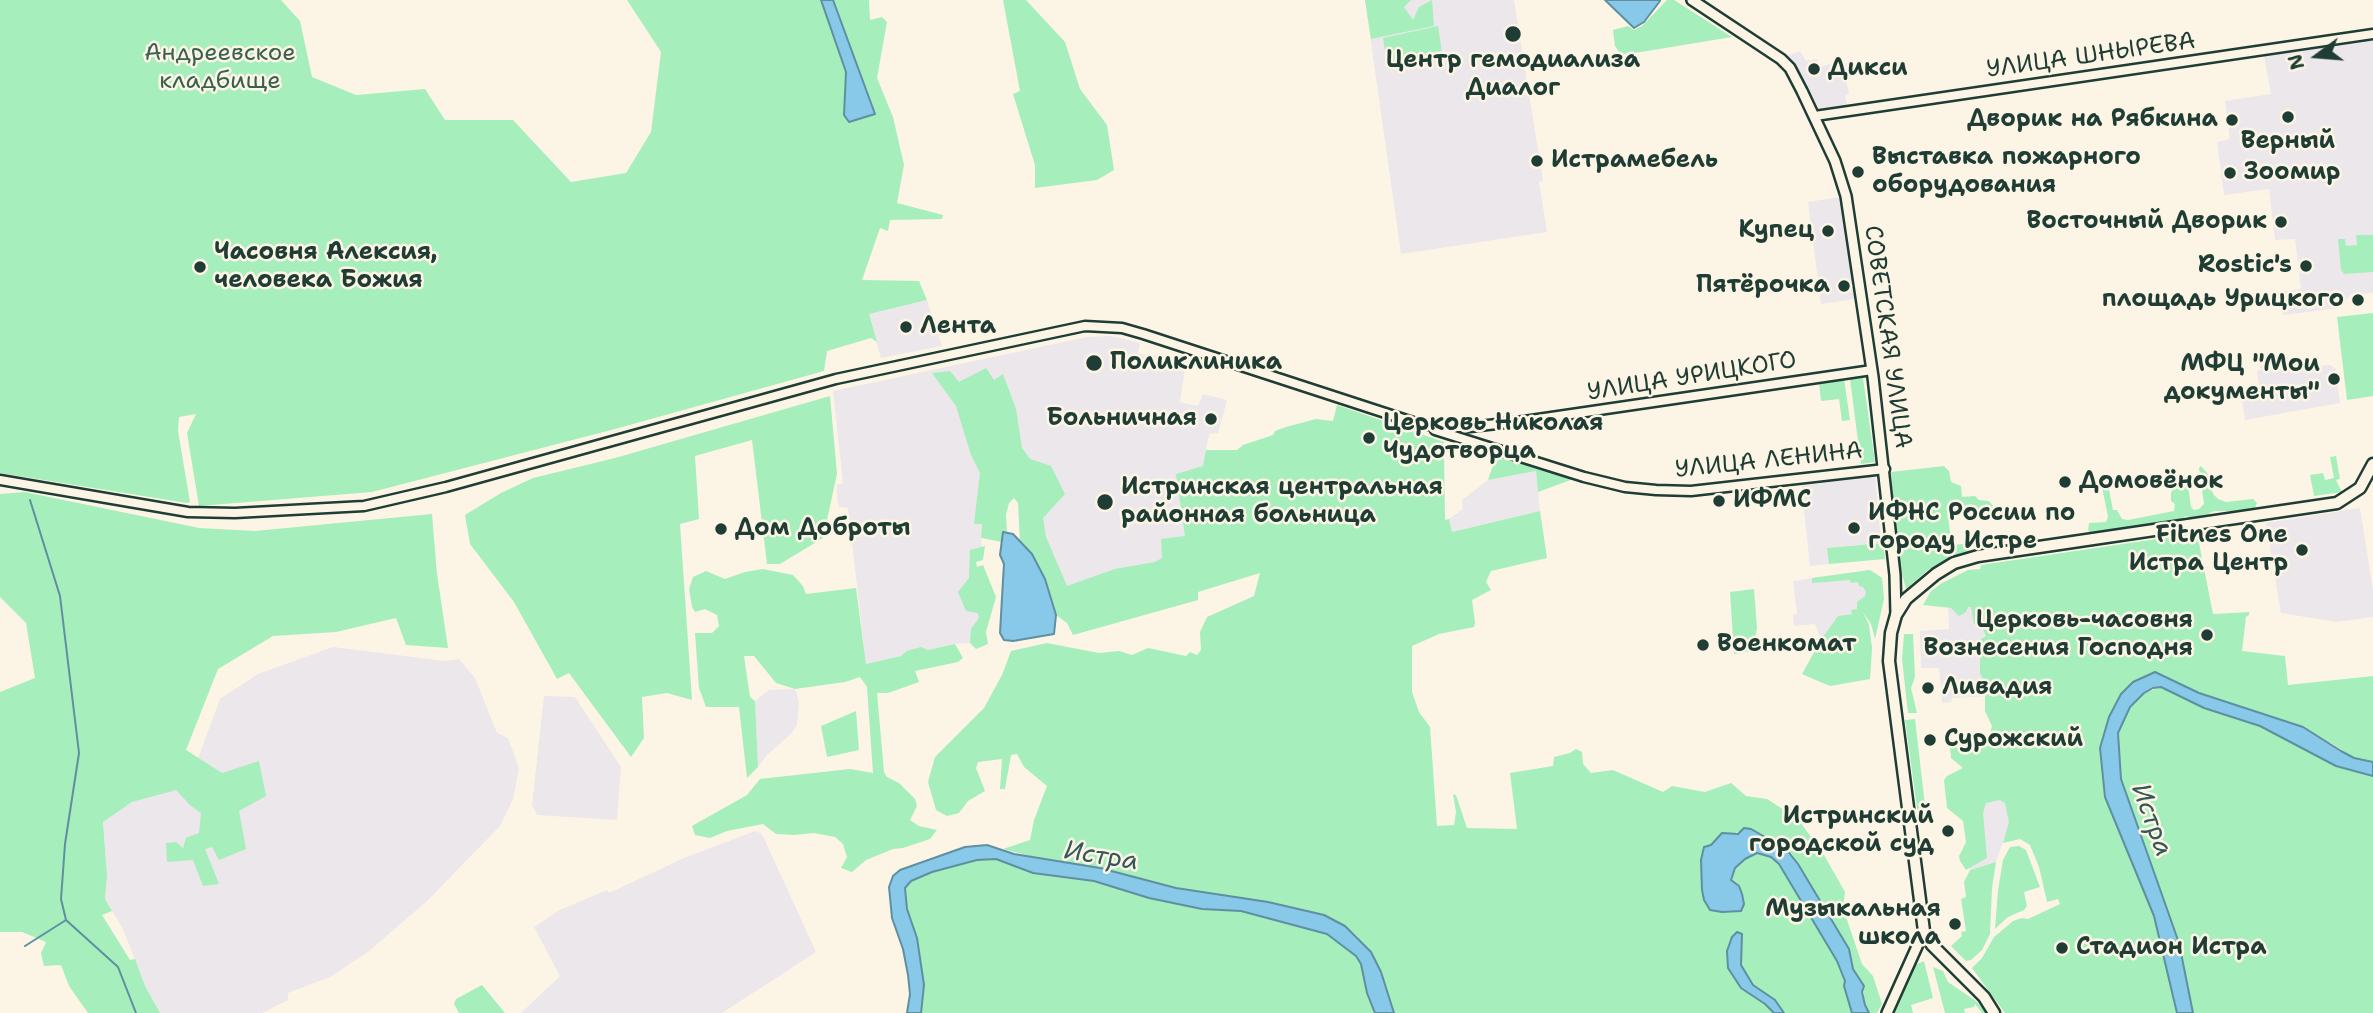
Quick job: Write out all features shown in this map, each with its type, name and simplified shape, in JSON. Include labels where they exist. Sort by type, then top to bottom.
[{"type":"main road","name":"СОВЕТСКАЯ УЛИЦА","points":[[1692,0],[1781,59],[1790,68],[1835,161],[1846,196],[1885,468],[1896,615],[1891,633],[1889,661],[1924,931]]},
{"type":"main road","points":[[1896,615],[1906,599],[1954,563],[1979,556],[2337,503],[2360,488],[2373,464]]},
{"type":"main road","name":"СОВЕТСКАЯ УЛИЦА","points":[[1895,575],[1906,599]]},
{"type":"main road","points":[[1887,1013],[1924,931]]},
{"type":"main road","points":[[1924,931],[1932,945],[1984,997],[1994,1013]]},
{"type":"street","name":"УЛИЦА ШНЫРЕВА","points":[[1815,116],[2373,34]]},
{"type":"street","name":"УЛИЦА УРИЦКОГО","points":[[0,480],[188,512],[235,513],[364,506],[446,487],[827,382],[1085,326],[1122,328],[1416,423],[1470,427],[1872,370]]},
{"type":"street","name":"УЛИЦА ЛЕНИНА","points":[[1416,423],[1584,477],[1656,491],[1690,491],[1885,468]]},
{"type":"street","points":[[1464,438],[1458,432],[1470,427]]},
{"type":"shaded area","points":[[1365,0],[1514,0],[1543,181],[1539,182],[1547,232],[1401,254]]},
{"type":"shaded area","points":[[2373,34],[2373,293],[2350,295],[2340,308],[2283,315],[2280,292],[2301,289],[2295,239],[2275,240],[2269,189],[2224,195],[2217,142],[2230,139],[2225,101],[2271,94],[2263,50]]},
{"type":"shaded area","points":[[1800,51],[1806,61],[1817,59],[1820,67],[1842,60],[1849,94],[1845,96],[1848,107],[1819,111],[1797,69],[1784,57]]},
{"type":"shaded area","points":[[1846,196],[1862,298],[1821,304],[1808,202]]},
{"type":"shaded area","points":[[927,300],[942,346],[881,358],[868,314]]},
{"type":"shaded area","name":"Истринская центральная районная больница","points":[[1111,336],[1140,343],[1138,353],[1146,356],[1148,353],[1185,368],[1180,402],[1198,406],[1203,394],[1227,400],[1218,433],[1209,434],[1206,450],[1197,593],[1071,625],[1031,506],[987,467],[981,538],[983,557],[972,560],[983,620],[977,640],[866,664],[848,508],[839,507],[837,497],[837,485],[843,483],[833,391],[1087,337]]},
{"type":"shaded area","points":[[2309,360],[2310,367],[2330,365],[2336,369],[2340,403],[2245,420],[2241,394],[2260,391],[2257,371],[2261,370],[2260,366]]},
{"type":"shaded area","points":[[1536,471],[1540,511],[1452,532],[1449,519],[1463,509],[1462,500],[1488,480]]},
{"type":"shaded area","points":[[1875,476],[1881,543],[1828,548],[1829,564],[1810,566],[1801,482]]},
{"type":"shaded area","points":[[2360,508],[2373,590],[2373,617],[2337,622],[2281,613],[2266,523]]},
{"type":"shaded area","points":[[1870,570],[1882,578],[1884,599],[1863,612],[1869,625],[1872,648],[1870,679],[1830,686],[1802,674],[1821,640],[1815,624],[1794,626],[1793,615],[1797,614],[1793,581]]},
{"type":"shaded area","points":[[1971,607],[1986,622],[1997,696],[1952,698],[1951,702],[1942,703],[1939,668],[1921,668],[1920,631],[1949,629],[1948,608]]},
{"type":"shaded area","points":[[333,647],[445,661],[459,659],[475,678],[497,733],[508,738],[519,768],[513,799],[500,826],[427,901],[369,951],[330,977],[288,993],[288,1000],[262,1013],[160,1013],[145,986],[123,929],[105,899],[107,876],[103,822],[132,802],[176,789],[197,761],[220,699],[258,674]]},
{"type":"shaded area","points":[[795,689],[799,702],[797,725],[758,767],[755,701],[769,690]]},
{"type":"shaded area","points":[[544,696],[575,697],[621,767],[617,820],[537,815],[532,805]]},
{"type":"shaded area","points":[[1992,787],[2005,803],[2010,822],[1996,862],[1970,870],[1969,849]]},
{"type":"shaded area","points":[[755,831],[762,834],[816,952],[722,1013],[521,1013],[560,976],[534,927],[560,910],[607,890],[609,893],[684,858]]},
{"type":"green space","name":"Андреевское кладбище","points":[[0,0],[281,0],[300,21],[312,77],[356,95],[425,89],[445,120],[513,120],[571,182],[626,173],[651,132],[661,52],[627,0],[869,0],[870,20],[882,17],[887,22],[877,78],[893,117],[904,165],[897,203],[943,215],[942,219],[890,220],[888,231],[880,228],[862,280],[919,281],[927,300],[869,314],[877,342],[871,338],[827,351],[824,371],[372,492],[199,506],[187,433],[196,414],[179,417],[178,431],[190,502],[187,503],[0,473]]},
{"type":"green space","points":[[1003,0],[1026,0],[1065,42],[1080,89],[1107,125],[1114,170],[1097,180],[1035,188],[1035,165],[1013,94],[1020,91]]},
{"type":"green space","points":[[1365,0],[1411,0],[1404,7],[1413,20],[1419,7],[1432,0],[1434,26],[1371,39]]},
{"type":"green space","points":[[1667,0],[1674,0],[1732,37],[1641,52],[1619,52],[1615,46],[1613,30],[1628,26],[1634,30],[1642,26]]},
{"type":"green space","points":[[1438,26],[1443,60],[1388,69],[1383,38]]},
{"type":"green space","points":[[2356,235],[2373,235],[2373,272],[2344,274],[2341,269],[2338,239],[2345,239],[2346,246],[2357,245]]},
{"type":"green space","points":[[2373,313],[2373,396],[2347,400],[2337,317]]},
{"type":"green space","points":[[986,368],[994,380],[1003,374],[1016,409],[1022,448],[1030,459],[1051,466],[1065,494],[1043,518],[1046,537],[1067,586],[1115,569],[1155,562],[1162,558],[1161,539],[1185,536],[1176,474],[1203,466],[1206,450],[1237,450],[1286,427],[1316,419],[1333,421],[1337,405],[1444,442],[1442,452],[1445,520],[1449,519],[1452,532],[1540,511],[1547,558],[1491,571],[1486,582],[1491,590],[1472,600],[1474,627],[1439,634],[1412,646],[1412,692],[1419,712],[1430,727],[1437,826],[1454,825],[1456,812],[1453,794],[1456,795],[1467,828],[1517,829],[1510,773],[1553,766],[1554,757],[1576,749],[1582,752],[1583,764],[1591,773],[1613,770],[1663,792],[1672,786],[1705,792],[1731,783],[1746,796],[1767,799],[1798,819],[1824,855],[1845,892],[1843,908],[1862,964],[1873,976],[1882,1004],[1877,1013],[1869,1013],[1865,1006],[1862,982],[1853,969],[1849,948],[1798,864],[1786,849],[1751,829],[1717,837],[1701,860],[1704,900],[1739,886],[1731,880],[1735,868],[1745,859],[1757,853],[1771,857],[1779,864],[1837,961],[1845,981],[1844,987],[1852,1013],[1784,1013],[1775,1000],[1753,985],[1741,965],[1742,935],[1737,933],[1741,988],[1774,1013],[1394,1013],[1381,972],[1357,936],[1324,915],[1268,902],[1176,888],[1100,868],[1046,860],[1003,849],[1030,840],[1034,820],[1047,786],[1024,767],[1017,754],[1011,755],[1005,789],[1000,789],[1002,759],[978,762],[976,768],[985,791],[968,801],[959,813],[947,816],[936,810],[928,782],[935,757],[984,708],[1002,675],[1011,651],[1047,643],[1099,653],[1119,651],[1132,655],[1148,648],[1186,656],[1190,652],[1197,655],[1201,650],[1200,632],[1207,617],[1254,596],[1260,573],[1198,592],[1198,600],[1073,635],[1067,623],[1056,615],[1045,579],[1032,554],[1020,543],[1018,503],[1014,498],[1009,503],[1006,515],[1007,532],[1003,532],[1002,542],[981,538],[982,524],[974,524],[980,473],[971,455],[956,406],[932,373],[950,371],[959,382]]},
{"type":"green space","points":[[1863,378],[1875,462],[1861,464],[1850,379]]},
{"type":"green space","points":[[1844,379],[1850,420],[1842,421],[1839,399],[1821,401],[1819,383]]},
{"type":"green space","points":[[830,396],[837,474],[823,538],[780,564],[767,564],[752,440],[695,456],[699,519],[680,524],[692,700],[667,693],[642,697],[644,738],[631,757],[569,673],[557,679],[514,602],[470,544],[465,515],[501,493],[533,478],[615,458]]},
{"type":"green space","points":[[1497,454],[1576,478],[1538,492],[1536,471],[1488,480]]},
{"type":"green space","points":[[2336,456],[2340,479],[2336,480],[2342,492],[2314,496],[2310,475],[2323,473],[2325,480],[2334,478],[2330,457]]},
{"type":"green space","points":[[1944,466],[1949,471],[1951,482],[1961,486],[1962,497],[1975,496],[1979,500],[1989,501],[1993,506],[1991,512],[1972,516],[1967,513],[1963,503],[1950,504],[1947,508],[1951,540],[1954,545],[1969,543],[1970,553],[1951,557],[1951,560],[1929,569],[1906,589],[1898,558],[1891,472]]},
{"type":"green space","points":[[2201,466],[2208,474],[2213,494],[2218,499],[2226,502],[2253,499],[2257,503],[2255,508],[2251,511],[2214,511],[2125,530],[2115,529],[2091,534],[2088,530],[2089,523],[2106,522],[2108,517],[2100,477],[2103,475],[2107,479],[2113,510],[2117,510],[2122,519],[2128,520],[2174,511],[2175,504],[2171,501],[2171,493],[2179,474],[2184,474],[2187,478],[2191,507],[2194,510],[2199,509],[2204,504],[2199,468]]},
{"type":"green space","points":[[25,492],[199,528],[255,531],[432,514],[437,574],[448,648],[406,645],[396,618],[336,632],[273,636],[218,669],[186,750],[222,773],[259,761],[266,796],[239,811],[246,849],[219,860],[212,847],[205,849],[219,884],[203,886],[193,860],[167,862],[166,843],[176,842],[183,848],[186,838],[199,833],[201,813],[176,790],[132,802],[103,822],[107,876],[105,899],[112,911],[102,915],[130,960],[135,959],[145,986],[160,1013],[88,1013],[69,986],[61,965],[44,966],[41,953],[46,942],[22,932],[0,932],[0,692],[35,678],[26,623],[0,597],[0,494]]},
{"type":"green space","points":[[2197,533],[2213,614],[2249,612],[2242,651],[2285,656],[2288,685],[2373,676],[2373,762],[2354,758],[2331,743],[2199,693],[2155,672],[2133,682],[2121,694],[2109,717],[2100,748],[2105,797],[2154,916],[2177,1013],[2005,1013],[1972,968],[1982,958],[1994,937],[2013,921],[2028,919],[2060,904],[2058,899],[2047,902],[2039,867],[2030,845],[2020,839],[2003,843],[2009,822],[2005,803],[2000,800],[1986,803],[1983,813],[1987,858],[1966,870],[1960,861],[1959,856],[1966,842],[1963,821],[1947,808],[1944,780],[1963,768],[1951,758],[1950,747],[1955,741],[1989,737],[1992,726],[1985,711],[1985,696],[1988,691],[1980,673],[1980,659],[1991,646],[1981,645],[1980,640],[1986,636],[1981,625],[1974,624],[1971,607],[1959,616],[1951,608],[1923,605],[1931,591],[1942,583],[1968,570],[1980,569],[1981,565]]},
{"type":"green space","points":[[1883,543],[1885,559],[1829,564],[1827,548]]},
{"type":"green space","points":[[985,546],[983,560],[976,562],[977,567],[983,565],[996,597],[986,632],[988,644],[976,649],[970,643],[971,629],[979,618],[978,613],[966,611],[958,592],[969,578],[970,550]]},
{"type":"green space","points":[[763,569],[793,575],[806,594],[856,588],[866,664],[901,656],[921,647],[928,650],[955,644],[963,658],[958,662],[915,671],[919,682],[888,693],[877,693],[884,772],[915,799],[917,806],[910,820],[919,826],[937,830],[930,839],[866,860],[852,872],[841,868],[847,857],[843,844],[835,837],[814,833],[776,834],[763,824],[727,831],[710,838],[695,835],[692,826],[747,795],[760,779],[850,769],[873,773],[867,687],[860,677],[845,682],[795,689],[776,683],[754,656],[744,656],[750,697],[755,701],[758,767],[747,778],[739,707],[706,707],[699,688],[695,633],[712,633],[719,626],[717,615],[705,609],[695,612],[692,607],[689,589],[693,577],[706,571],[725,579]]},
{"type":"green space","points":[[1870,570],[1882,578],[1884,599],[1875,639],[1871,624],[1863,612],[1869,625],[1872,648],[1870,679],[1830,686],[1802,674],[1838,616],[1852,614],[1851,610],[1857,609],[1857,602],[1866,592],[1858,582],[1851,583],[1850,580],[1812,583],[1812,578]]},
{"type":"green space","points":[[1754,589],[1757,628],[1753,651],[1734,654],[1730,592]]},
{"type":"green space","points":[[1904,634],[1913,634],[1915,677],[1911,688],[1917,713],[1908,713],[1902,659]]},
{"type":"green space","points":[[2161,687],[2204,708],[2260,726],[2336,766],[2373,776],[2373,1013],[2193,1013],[2179,943],[2121,779],[2117,746],[2118,733],[2130,707],[2144,693]]},
{"type":"green space","points":[[856,711],[859,750],[827,757],[821,726]]},
{"type":"green space","points":[[1915,719],[1926,814],[1918,815],[1905,720]]},
{"type":"green space","points":[[2019,846],[2026,850],[2040,887],[2024,892],[2027,906],[2024,910],[2008,917],[1995,929],[2003,860],[2010,847]]},
{"type":"green space","points":[[996,859],[1033,873],[1094,881],[1149,898],[1202,909],[1241,911],[1327,934],[1356,956],[1361,964],[1367,993],[1375,1013],[921,1013],[924,985],[917,938],[907,909],[905,888],[911,881],[932,872],[977,860]]},
{"type":"green space","points":[[1996,862],[1990,934],[1982,950],[1966,961],[1951,946],[1962,936],[1961,932],[1966,931],[1961,899],[1966,897],[1964,882],[1970,870]]},
{"type":"green space","points":[[1924,961],[1933,998],[1911,1005],[1913,1013],[1891,1013],[1909,972]]},
{"type":"green space","points":[[1933,967],[1943,971],[1948,982],[1976,1001],[1987,1013],[1982,1013],[1975,1004],[1974,1007],[1964,1009],[1965,1013],[1945,1013]]},
{"type":"green space","points":[[482,985],[505,1013],[459,1013],[454,1004],[456,999]]},
{"type":"water","points":[[821,0],[833,0],[875,114],[849,122],[844,115],[846,72]]},
{"type":"water","points":[[1605,0],[1660,1],[1644,22],[1634,28]]},
{"type":"water","points":[[1003,532],[1013,534],[1032,554],[1045,579],[1056,615],[1054,634],[1013,641],[1004,640],[1000,633],[1004,564],[1000,555]]},
{"type":"water","points":[[2155,672],[2199,693],[2303,727],[2354,758],[2373,762],[2373,776],[2336,766],[2260,726],[2204,708],[2161,687],[2144,693],[2130,707],[2118,733],[2121,779],[2179,943],[2193,1013],[2177,1013],[2154,916],[2105,797],[2100,748],[2109,717],[2121,694],[2133,682]]},
{"type":"water","points":[[1744,828],[1751,829],[1786,849],[1798,864],[1849,949],[1853,969],[1864,986],[1862,992],[1869,1013],[1852,1013],[1845,981],[1837,961],[1779,864],[1771,857],[1757,853],[1735,868],[1731,880],[1739,886],[1742,894],[1744,904],[1741,911],[1710,910],[1702,890],[1701,860],[1704,847],[1711,845],[1722,833],[1738,834]]},
{"type":"water","points":[[987,845],[1014,854],[1100,868],[1176,888],[1268,902],[1324,915],[1345,926],[1371,952],[1381,972],[1394,1013],[1375,1013],[1367,993],[1361,964],[1356,956],[1327,934],[1241,911],[1202,909],[1149,898],[1094,881],[1033,873],[996,859],[977,860],[932,872],[911,881],[905,888],[907,909],[917,938],[924,985],[921,1013],[907,1013],[910,994],[908,975],[903,949],[892,918],[889,887],[893,876],[900,870],[965,847]]},
{"type":"water","points":[[1737,932],[1742,934],[1741,965],[1753,985],[1775,1000],[1784,1013],[1774,1013],[1741,988],[1728,968],[1727,951]]},
{"type":"waterway","points":[[30,500],[60,596],[79,753],[65,844],[61,899],[66,920]]},
{"type":"waterway","points":[[25,946],[66,920],[118,967],[136,1013]]},
{"type":"place","name":"Центр гемодиализа Диалог","points":[[1513,34]]},
{"type":"place","name":"Дикси","points":[[1814,69]]},
{"type":"place","name":"Верный","points":[[2288,117]]},
{"type":"place","name":"Дворик на Рябкина","points":[[2232,120]]},
{"type":"place","name":"Истрамебель","points":[[1537,161]]},
{"type":"place","name":"Выставка пожарного оборудования","points":[[1858,172]]},
{"type":"place","name":"Зоомир","points":[[2230,173]]},
{"type":"place","name":"Восточный Дворик","points":[[2281,222]]},
{"type":"place","name":"Купец","points":[[1828,231]]},
{"type":"place","name":"Rostic's","points":[[2306,266]]},
{"type":"place","name":"Часовня Алексия, человека Божия","points":[[200,267]]},
{"type":"place","name":"Пятёрочка","points":[[1844,286]]},
{"type":"place","name":"площадь Урицкого","points":[[2358,300]]},
{"type":"place","name":"Лента","points":[[906,327]]},
{"type":"place","name":"Поликлиника","points":[[1094,363]]},
{"type":"place","name":"МФЦ \"Мои документы\"","points":[[2334,379]]},
{"type":"place","name":"Больничная","points":[[1211,419]]},
{"type":"place","name":"Церковь Николая Чудотворца","points":[[1369,438]]},
{"type":"place","name":"Домовёнок","points":[[2065,482]]},
{"type":"place","name":"ИФМС","points":[[1719,501]]},
{"type":"place","name":"Истринская центральная районная больница","points":[[1105,502]]},
{"type":"place","name":"ИФНС России по городу Истре","points":[[1854,528]]},
{"type":"place","name":"Дом Доброты","points":[[721,529]]},
{"type":"place","name":"Fitnes One Истра Центр","points":[[2302,550]]},
{"type":"place","name":"Церковь-часовня Вознесения Господня","points":[[2207,635]]},
{"type":"place","name":"Военкомат","points":[[1703,645]]},
{"type":"place","name":"Ливадия","points":[[1928,688]]},
{"type":"place","name":"Сурожский","points":[[1930,740]]},
{"type":"place","name":"Истринский городской суд","points":[[1948,831]]},
{"type":"place","name":"Музыкальная школа","points":[[1955,924]]},
{"type":"place","name":"Стадион Истра","points":[[2062,948]]},
{"type":"water label","name":"Истра","points":[[2151,820]]},
{"type":"water label","name":"Истра","points":[[1101,857]]}]
